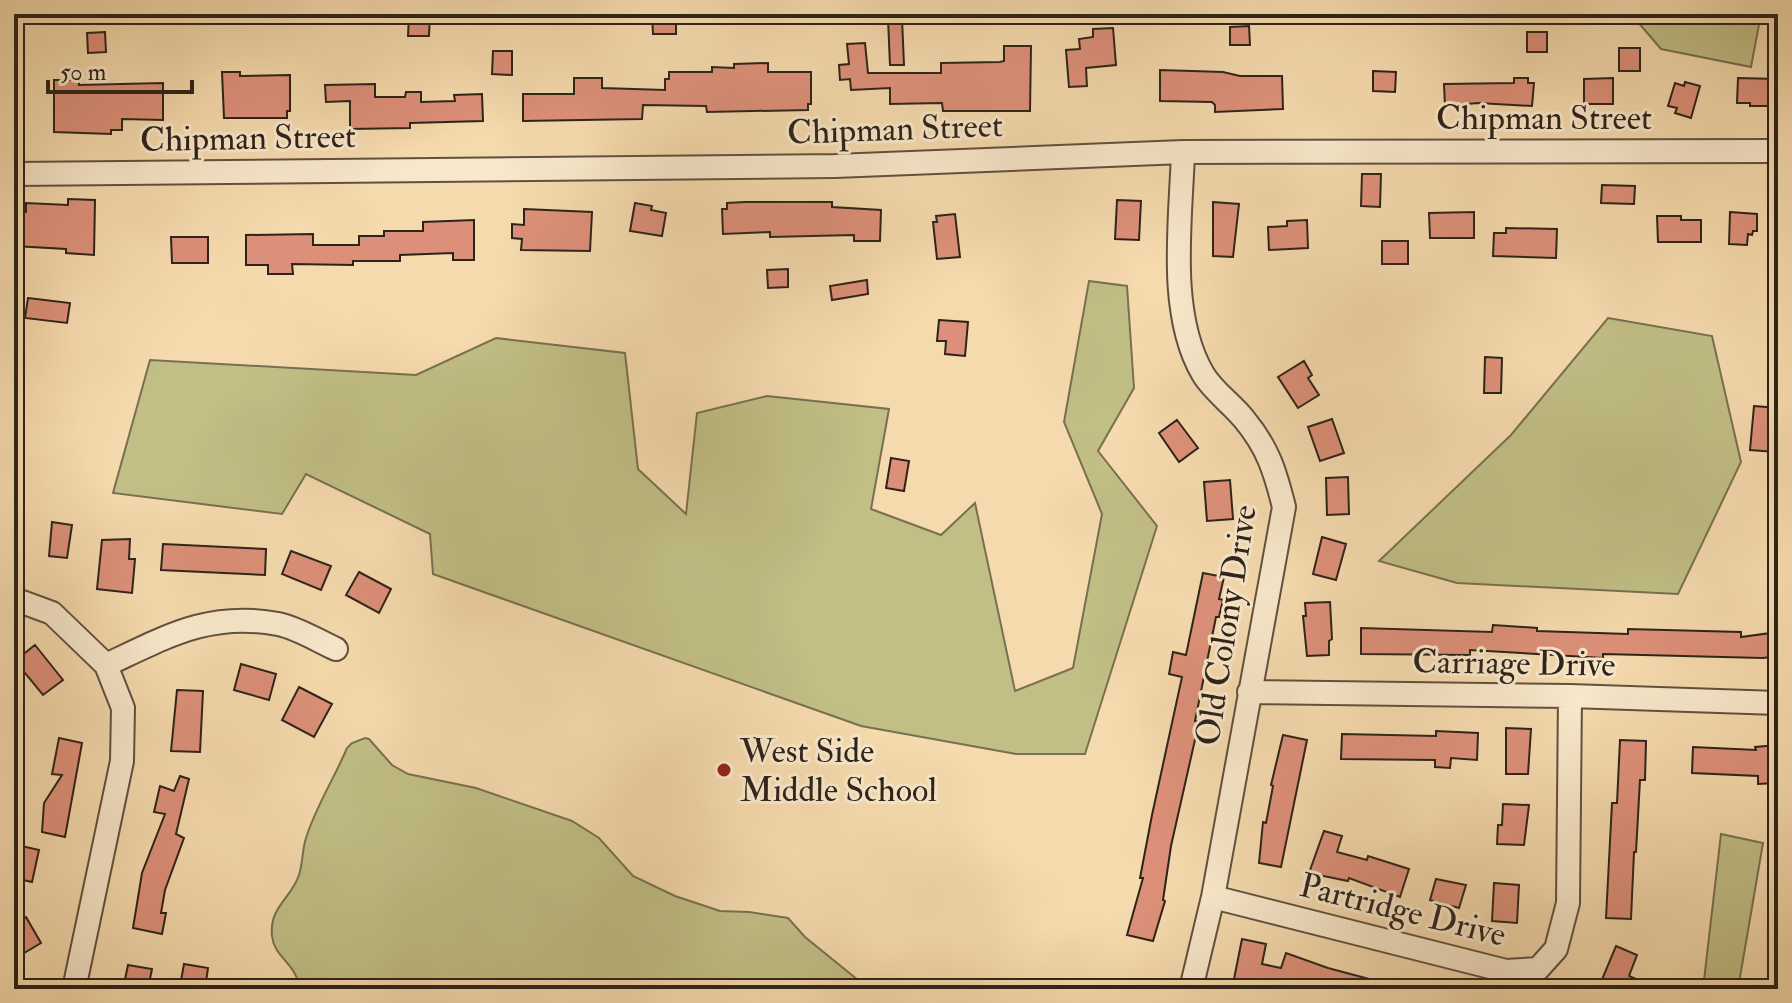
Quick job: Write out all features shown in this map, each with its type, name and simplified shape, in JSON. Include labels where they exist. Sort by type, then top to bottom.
[{"type":"street","name":"Chipman Street","points":[[14,174],[835,166],[1183,152],[1778,151]]},
{"type":"street","name":"Old Colony Drive","points":[[1183,152],[1179,286],[1188,335],[1203,375],[1245,420],[1273,463],[1284,507],[1213,897],[1191,989]]},
{"type":"street","points":[[14,599],[52,613],[106,665],[123,708],[122,761],[74,989]]},
{"type":"street","points":[[106,665],[186,628],[233,620],[281,624],[336,649]]},
{"type":"street","name":"Carriage Drive","points":[[1249,692],[1570,696],[1778,703]]},
{"type":"street","name":"Partridge Drive","points":[[1213,897],[1506,971],[1538,969],[1556,949],[1568,903],[1570,696]]},
{"type":"shaded area","points":[[1631,14],[1761,14],[1751,67],[1661,49]]},
{"type":"shaded area","points":[[1089,281],[1127,286],[1134,388],[1098,451],[1157,526],[1085,754],[1016,754],[861,726],[433,574],[430,534],[306,474],[282,514],[113,493],[150,360],[416,375],[496,338],[625,353],[638,469],[686,514],[697,413],[767,396],[889,409],[871,509],[941,535],[975,503],[1015,691],[1073,668],[1102,514],[1064,422]]},
{"type":"shaded area","points":[[1608,318],[1712,336],[1741,462],[1678,594],[1457,583],[1379,561],[1511,435]]},
{"type":"shaded area","points":[[365,738],[392,765],[408,774],[476,788],[572,821],[599,838],[633,876],[675,896],[720,911],[788,918],[805,937],[869,989],[299,989],[295,973],[274,944],[274,918],[295,883],[310,826],[347,748]]},
{"type":"shaded area","points":[[1721,834],[1763,843],[1738,989],[1703,989]]},
{"type":"building","points":[[409,14],[430,14],[429,36],[408,36]]},
{"type":"building","points":[[652,14],[676,14],[676,34],[653,34]]},
{"type":"building","points":[[888,19],[902,19],[904,65],[890,65]]},
{"type":"building","points":[[1249,26],[1250,45],[1230,45],[1230,27]]},
{"type":"building","points":[[1113,28],[1116,65],[1086,68],[1087,86],[1069,87],[1066,50],[1080,49],[1079,39],[1093,37],[1093,29]]},
{"type":"building","points":[[105,32],[106,52],[88,53],[87,33]]},
{"type":"building","points":[[1527,32],[1547,32],[1547,52],[1527,52]]},
{"type":"building","points":[[865,43],[868,73],[941,73],[941,63],[1000,62],[1004,61],[1004,46],[1031,46],[1030,111],[943,111],[942,103],[890,104],[890,88],[851,90],[850,79],[840,80],[839,65],[849,64],[847,44]]},
{"type":"building","points":[[1619,48],[1640,48],[1640,71],[1619,71]]},
{"type":"building","points":[[493,51],[512,51],[512,75],[492,74]]},
{"type":"building","points":[[768,63],[768,72],[811,72],[811,104],[808,104],[808,110],[707,112],[706,106],[643,105],[642,119],[523,121],[523,94],[574,94],[574,78],[602,78],[602,88],[665,90],[669,72],[712,72],[712,67],[734,68],[734,64]]},
{"type":"building","points":[[1160,70],[1282,76],[1283,109],[1215,112],[1212,102],[1160,101]]},
{"type":"building","points":[[1373,71],[1396,72],[1395,92],[1373,91]]},
{"type":"building","points":[[222,72],[240,72],[240,76],[290,75],[290,111],[287,111],[287,118],[224,118]]},
{"type":"building","points":[[1514,78],[1528,78],[1528,83],[1534,83],[1532,106],[1478,103],[1445,106],[1444,84],[1514,83]]},
{"type":"building","points":[[1613,78],[1613,104],[1584,104],[1584,79]]},
{"type":"building","points":[[1738,78],[1778,79],[1778,98],[1770,98],[1770,106],[1737,103]]},
{"type":"building","points":[[54,80],[79,80],[79,85],[163,83],[163,120],[122,119],[122,130],[111,130],[111,134],[54,132]]},
{"type":"building","points":[[1685,82],[1700,86],[1691,118],[1675,113],[1677,108],[1668,106],[1675,83],[1684,86]]},
{"type":"building","points":[[375,84],[375,97],[405,97],[406,92],[421,92],[421,102],[455,101],[454,95],[482,94],[483,121],[410,123],[410,128],[350,129],[350,101],[326,102],[325,85]]},
{"type":"building","points":[[1362,174],[1381,174],[1380,207],[1361,206]]},
{"type":"building","points":[[1602,185],[1635,186],[1634,204],[1601,203]]},
{"type":"building","points":[[68,199],[95,200],[94,255],[66,253],[66,249],[14,246],[14,216],[17,212],[26,212],[26,203],[68,205]]},
{"type":"building","points":[[1117,200],[1141,201],[1139,240],[1115,239]]},
{"type":"building","points":[[832,202],[832,207],[881,210],[880,241],[854,241],[854,235],[770,237],[770,232],[723,234],[722,209],[727,209],[727,203]]},
{"type":"building","points":[[1213,202],[1239,204],[1233,257],[1213,256]]},
{"type":"building","points":[[635,203],[666,213],[662,236],[630,231]]},
{"type":"building","points":[[524,209],[592,212],[590,251],[521,250],[522,239],[512,238],[512,224],[524,225]]},
{"type":"building","points":[[1474,212],[1474,238],[1430,238],[1429,213]]},
{"type":"building","points":[[1730,212],[1757,214],[1757,231],[1748,234],[1747,245],[1729,244]]},
{"type":"building","points":[[955,214],[960,257],[937,259],[933,222],[937,222],[936,216]]},
{"type":"building","points":[[1657,216],[1701,220],[1701,242],[1658,242]]},
{"type":"building","points":[[474,220],[474,260],[453,260],[453,253],[400,255],[400,261],[353,261],[353,265],[292,264],[293,274],[268,274],[268,265],[246,265],[246,235],[313,234],[313,245],[359,245],[359,236],[384,236],[384,231],[423,231],[423,222]]},
{"type":"building","points":[[1307,220],[1308,248],[1269,250],[1268,227],[1287,226],[1287,221]]},
{"type":"building","points":[[1506,228],[1557,229],[1556,258],[1493,256],[1494,233],[1506,233]]},
{"type":"building","points":[[171,237],[208,237],[208,263],[172,263]]},
{"type":"building","points":[[1382,241],[1408,241],[1408,264],[1382,264]]},
{"type":"building","points":[[788,269],[788,287],[768,288],[767,270]]},
{"type":"building","points":[[867,280],[868,294],[832,300],[830,286]]},
{"type":"building","points":[[28,298],[70,303],[67,323],[25,318]]},
{"type":"building","points":[[939,320],[968,322],[965,356],[945,354],[946,341],[937,341]]},
{"type":"building","points":[[1485,357],[1502,358],[1501,393],[1484,393]]},
{"type":"building","points":[[1304,361],[1312,375],[1308,378],[1319,395],[1298,408],[1278,377]]},
{"type":"building","points":[[1754,406],[1778,408],[1775,452],[1750,450]]},
{"type":"building","points":[[1332,419],[1344,453],[1320,461],[1308,427]]},
{"type":"building","points":[[1177,420],[1198,448],[1179,462],[1159,433]]},
{"type":"building","points":[[891,458],[909,461],[904,491],[886,488]]},
{"type":"building","points":[[1348,477],[1349,514],[1327,515],[1326,478]]},
{"type":"building","points":[[1230,480],[1233,519],[1207,521],[1204,482]]},
{"type":"building","points":[[52,522],[72,525],[67,558],[49,556]]},
{"type":"building","points":[[1322,537],[1346,544],[1336,580],[1313,574]]},
{"type":"building","points":[[130,539],[129,559],[135,559],[132,593],[97,589],[102,540]]},
{"type":"building","points":[[163,544],[266,549],[265,575],[161,570]]},
{"type":"building","points":[[291,551],[331,566],[321,590],[282,574]]},
{"type":"building","points":[[359,572],[391,589],[379,613],[346,595]]},
{"type":"building","points":[[1203,573],[1224,577],[1219,599],[1223,600],[1219,617],[1216,617],[1195,721],[1199,722],[1171,846],[1165,901],[1153,941],[1127,935],[1143,878],[1140,878],[1152,815],[1182,677],[1169,674],[1173,652],[1186,655]]},
{"type":"building","points":[[1330,602],[1332,639],[1329,641],[1329,655],[1307,656],[1303,616],[1306,616],[1305,603]]},
{"type":"building","points":[[1493,625],[1537,628],[1537,631],[1628,634],[1628,629],[1741,632],[1741,637],[1778,632],[1778,656],[1603,654],[1603,658],[1470,650],[1470,655],[1361,654],[1361,628],[1492,632]]},
{"type":"building","points":[[35,645],[63,680],[43,695],[15,661]]},
{"type":"building","points":[[241,664],[276,674],[269,700],[234,690]]},
{"type":"building","points":[[299,687],[332,704],[314,737],[282,720]]},
{"type":"building","points":[[177,690],[203,691],[200,752],[171,751]]},
{"type":"building","points":[[1506,728],[1531,729],[1528,774],[1506,774]]},
{"type":"building","points":[[1436,731],[1478,733],[1477,760],[1451,758],[1450,768],[1435,767],[1435,760],[1341,759],[1342,734],[1436,736]]},
{"type":"building","points":[[1283,735],[1307,740],[1281,867],[1259,863],[1263,822],[1266,823]]},
{"type":"building","points":[[59,738],[82,743],[65,837],[42,832],[44,803],[62,775],[52,774]]},
{"type":"building","points":[[1620,740],[1646,741],[1645,780],[1640,780],[1631,919],[1606,918],[1612,803],[1617,803]]},
{"type":"building","points":[[1778,745],[1776,783],[1758,784],[1758,776],[1692,773],[1693,747],[1756,750],[1755,747]]},
{"type":"building","points":[[180,776],[189,779],[176,834],[184,838],[165,890],[161,913],[166,913],[162,934],[133,928],[142,873],[165,814],[154,812],[160,786],[174,791]]},
{"type":"building","points":[[1503,804],[1529,805],[1524,845],[1497,844]]},
{"type":"building","points":[[1324,831],[1342,836],[1337,852],[1367,860],[1368,856],[1409,869],[1400,897],[1349,878],[1348,881],[1309,873]]},
{"type":"building","points":[[17,845],[39,850],[32,882],[14,878]]},
{"type":"building","points":[[1436,879],[1466,885],[1459,908],[1430,900]]},
{"type":"building","points":[[1494,883],[1519,885],[1517,923],[1492,921]]},
{"type":"building","points":[[26,917],[41,943],[14,959],[14,924]]},
{"type":"building","points":[[1242,939],[1266,944],[1262,964],[1281,968],[1286,953],[1388,984],[1387,989],[1313,989],[1301,985],[1299,989],[1232,989]]},
{"type":"building","points":[[1616,946],[1637,955],[1629,976],[1659,989],[1598,989]]},
{"type":"building","points":[[184,964],[208,968],[205,989],[180,986]]},
{"type":"building","points":[[128,965],[152,969],[148,989],[123,989]]},
{"type":"place","name":"West Side Middle School","points":[[724,770]]}]
